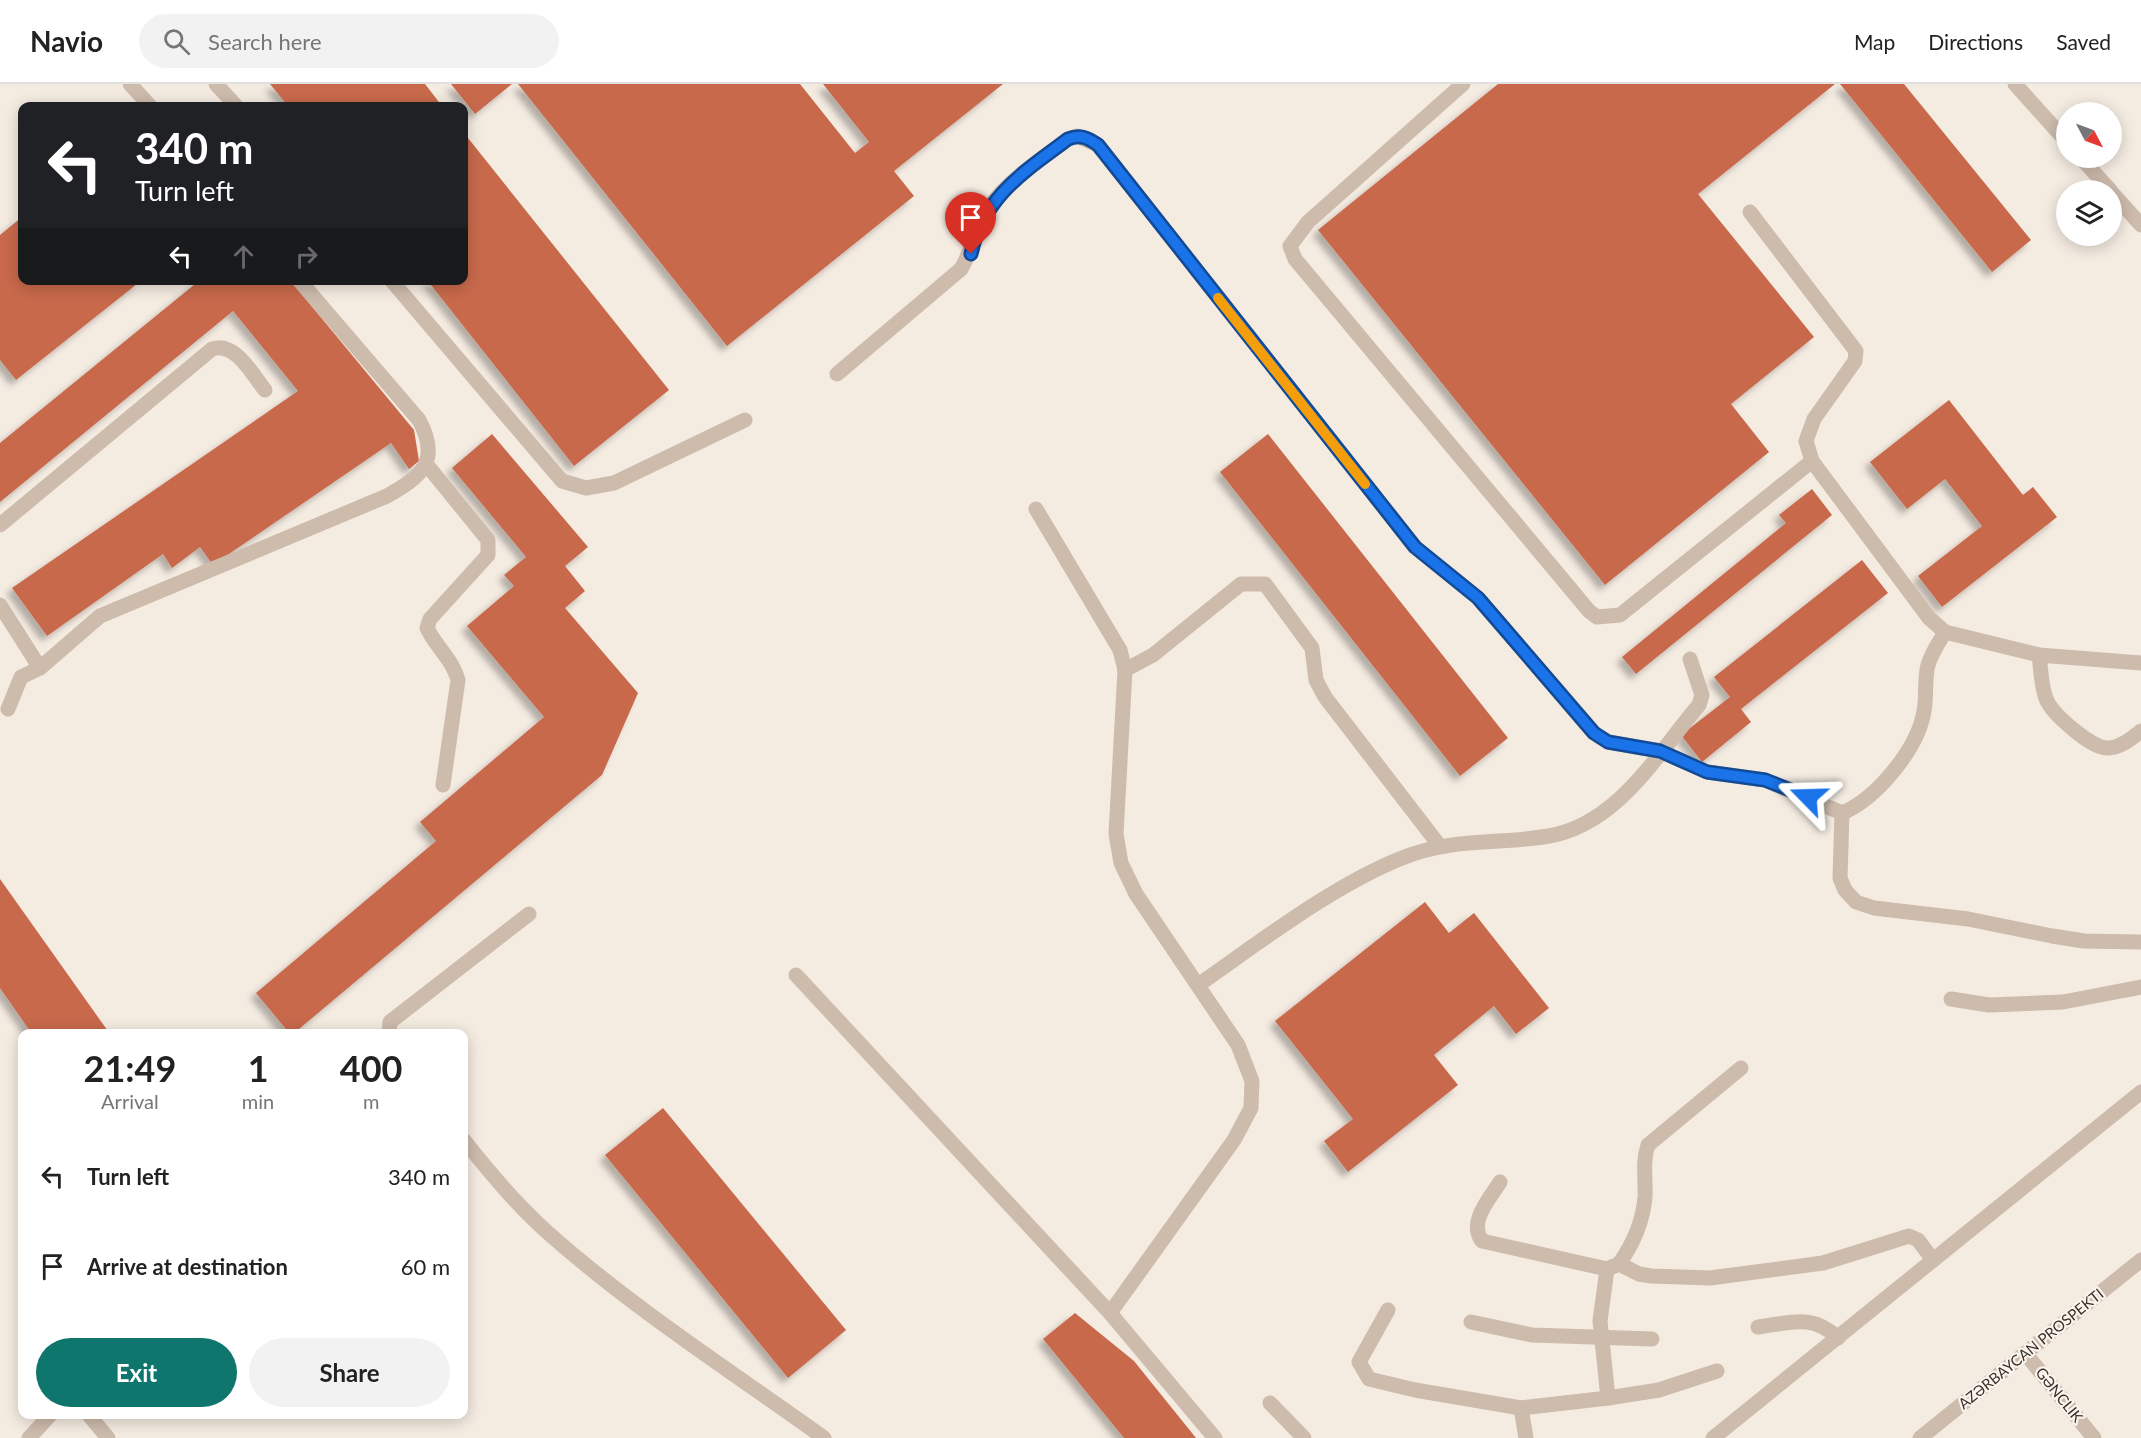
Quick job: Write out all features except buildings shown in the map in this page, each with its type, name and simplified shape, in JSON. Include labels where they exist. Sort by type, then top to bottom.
[{"type":"street","points":[[130,84],[146,102]]},
{"type":"street","points":[[216,84],[232,102]]},
{"type":"street","points":[[1462,84],[1308,222],[1290,246],[1295,259],[1589,611],[1597,617],[1620,615],[1812,461]]},
{"type":"street","points":[[2015,84],[2056,130]]},
{"type":"street","points":[[837,374],[961,270],[971,254],[980,222],[1010,183],[1068,139],[1077,135],[1089,139],[1098,145],[1415,547],[1478,598],[1594,733],[1608,742],[1660,751],[1707,772],[1765,780],[1842,813]]},
{"type":"street","points":[[2090,168],[2100,180]]},
{"type":"street","points":[[2122,204],[2141,225]]},
{"type":"street","points":[[1750,212],[1856,351],[1855,361],[1814,419],[1806,441],[1812,461],[1929,618],[1945,632],[2039,655],[2141,663]]},
{"type":"street","points":[[8,709],[21,677],[40,668],[100,615],[387,496],[410,483],[426,465],[430,450],[427,435],[419,420],[303,285]]},
{"type":"street","points":[[395,285],[562,481],[586,488],[614,483],[745,420]]},
{"type":"street","points":[[0,525],[212,349],[220,346],[232,350],[265,390]]},
{"type":"street","points":[[426,465],[488,540],[489,550],[488,555],[430,619],[427,628],[434,643],[455,669],[459,680],[443,785]]},
{"type":"street","points":[[1036,509],[1120,650],[1125,670],[1116,834],[1121,863],[1136,894],[1238,1045],[1252,1081],[1251,1108],[1234,1140],[1110,1313]]},
{"type":"street","points":[[1125,670],[1153,655],[1241,584],[1265,584],[1312,648],[1316,680],[1325,697],[1439,845]]},
{"type":"street","points":[[0,605],[40,668]]},
{"type":"street","points":[[1842,813],[1871,796],[1897,765],[1918,732],[1924,712],[1928,664],[1945,632]]},
{"type":"street","points":[[2039,655],[2046,700],[2058,716],[2090,742],[2107,749],[2126,742],[2141,731]]},
{"type":"street","points":[[1198,985],[1322,900],[1400,858],[1439,845],[1548,836],[1572,831],[1593,821],[1613,806],[1699,705],[1702,695],[1690,659]]},
{"type":"street","points":[[1842,813],[1840,879],[1845,890],[1856,902],[1874,908],[1968,919],[2084,941],[2141,942]]},
{"type":"street","points":[[389,1029],[390,1022],[529,914]]},
{"type":"street","points":[[796,975],[1110,1313],[1215,1438]]},
{"type":"street","points":[[1951,999],[1989,1005],[2063,1002],[2141,987]]},
{"type":"street","points":[[1608,1398],[1600,1321],[1613,1266],[1636,1234],[1645,1198],[1643,1159],[1648,1144],[1741,1068]]},
{"type":"street","points":[[1713,1438],[2141,1092]]},
{"type":"street","points":[[468,1145],[499,1184],[545,1230],[589,1268],[824,1438]]},
{"type":"street","points":[[1500,1182],[1476,1222],[1477,1234],[1482,1241],[1613,1266],[1645,1275],[1710,1278],[1823,1263],[1909,1236],[1918,1240],[1933,1260]]},
{"type":"street","name":"AZƏRBAYCAN PROSPEKTI","points":[[1920,1438],[2141,1260]]},
{"type":"street","points":[[1389,1310],[1359,1362],[1369,1379],[1414,1390],[1521,1408],[1659,1390],[1717,1371]]},
{"type":"street","points":[[1758,1327],[1812,1320],[1826,1326],[1838,1338]]},
{"type":"street","points":[[1471,1322],[1532,1335],[1652,1339]]},
{"type":"street","name":"GƏNCLIK","points":[[2025,1353],[2094,1438]]},
{"type":"street","points":[[1270,1403],[1304,1438]]},
{"type":"street","points":[[1521,1408],[1526,1438]]},
{"type":"street","points":[[29,1438],[46,1419]]},
{"type":"street","points":[[92,1419],[108,1438]]},
{"type":"slow traffic","points":[[1218,298],[1365,484]]},
{"type":"route","points":[[971,254],[980,222],[1010,183],[1068,139],[1077,135],[1089,139],[1098,145],[1403,533],[1431,561],[1466,586],[1478,598],[1594,733],[1608,742],[1660,751],[1707,772],[1765,780],[1808,797]]}]
